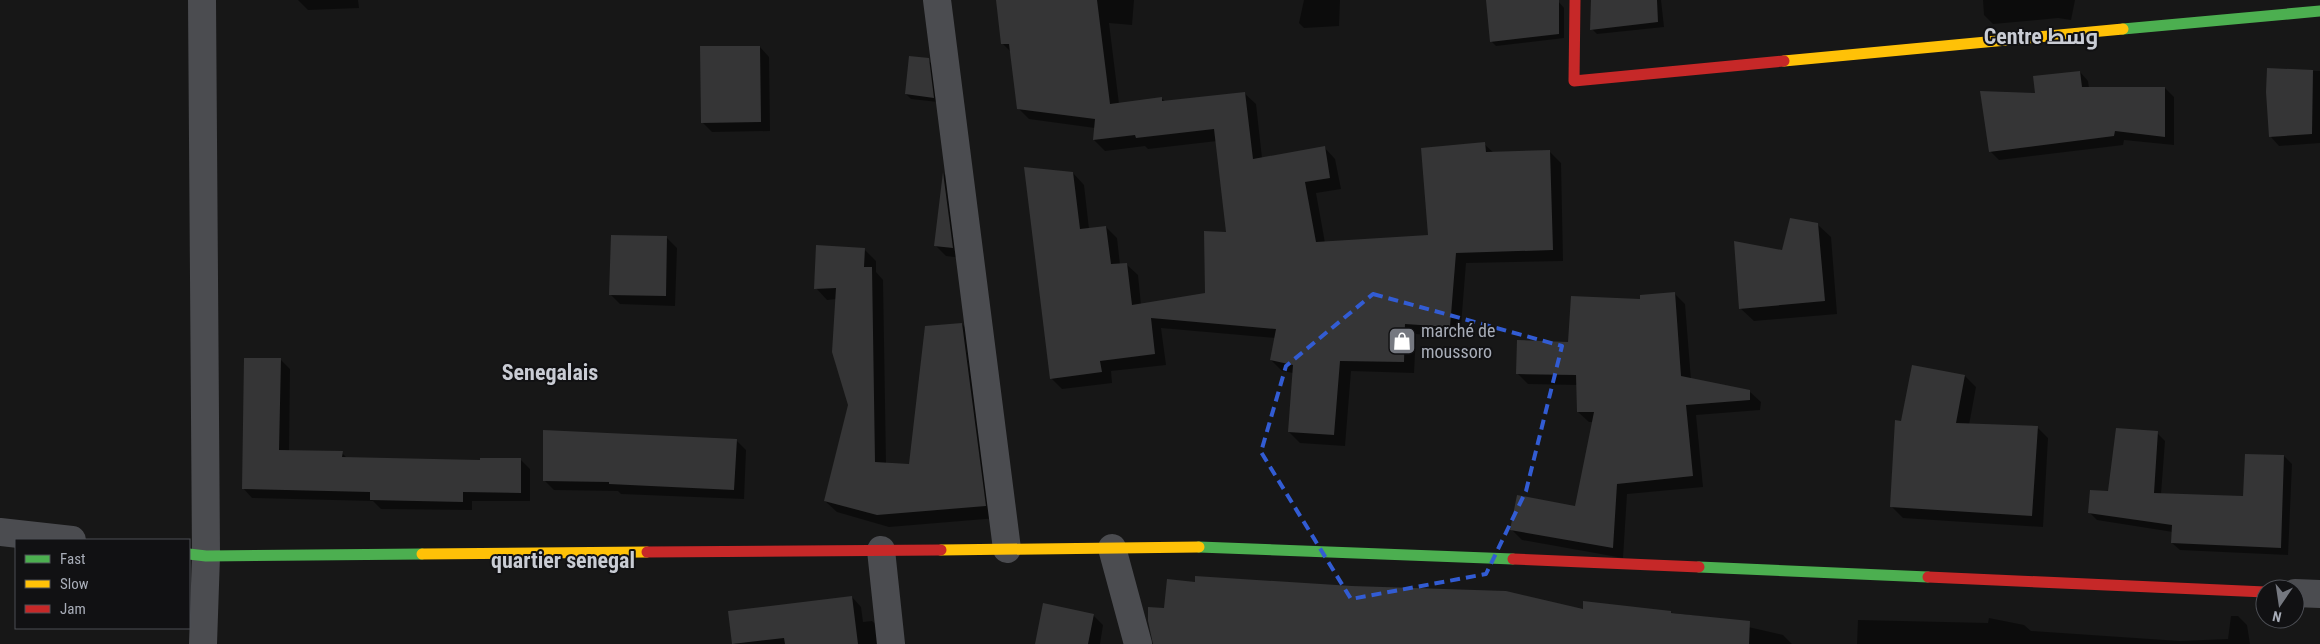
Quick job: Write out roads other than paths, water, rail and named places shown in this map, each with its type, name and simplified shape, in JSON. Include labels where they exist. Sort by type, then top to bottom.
[{"type":"street","points":[[202,0],[197,555],[203,644]]},
{"type":"street","points":[[937,0],[1007,549]]},
{"type":"street","points":[[1575,0],[1574,81],[2320,11]]},
{"type":"street","points":[[0,532],[63,539]]},
{"type":"street","points":[[197,555],[1230,547],[2255,592]]},
{"type":"street","points":[[1112,548],[1138,644]]},
{"type":"street","points":[[882,550],[891,644]]},
{"type":"street","points":[[2305,593],[2320,594]]},
{"type":"place","name":"marché de moussoro","points":[[1402,341]]},
{"type":"district","name":"Centre وسط","points":[[2041,36]]},
{"type":"district","name":"Senegalais","points":[[550,372]]},
{"type":"district","name":"quartier senegal","points":[[563,560]]}]
